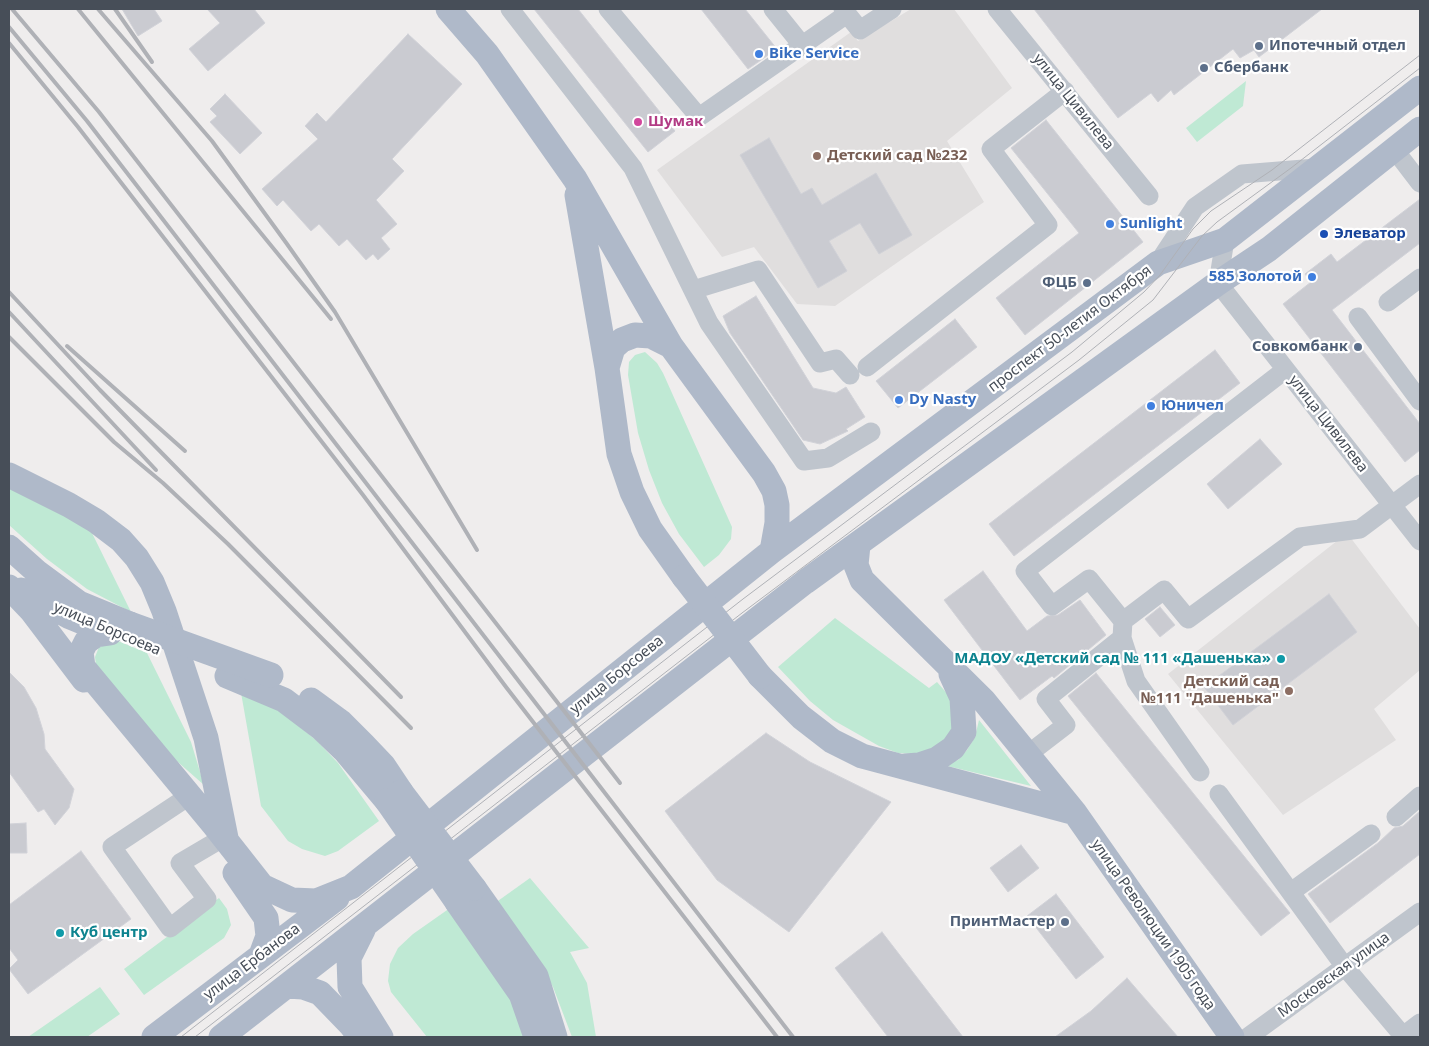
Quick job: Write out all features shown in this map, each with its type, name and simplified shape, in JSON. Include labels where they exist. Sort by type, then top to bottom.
[{"type":"main road","name":"улица Революции 1905 года","points":[[448,9],[487,54],[575,179],[671,346],[764,473],[774,491],[777,504],[777,523],[772,551]]},
{"type":"main road","name":"проспект 50-летия Октября","points":[[823,515],[1158,263],[1225,240],[1420,88]]},
{"type":"main road","points":[[221,1037],[805,582],[1218,283],[1270,249],[1420,129]]},
{"type":"main road","name":"улица Революции 1905 года","points":[[575,179],[607,368],[619,454],[632,492],[650,529],[684,577],[760,676],[800,717],[832,741],[862,756],[1075,813]]},
{"type":"main road","name":"улица Революции 1905 года","points":[[607,368],[613,348],[622,340],[636,335],[651,336],[671,346]]},
{"type":"main road","name":"улица Борсоева","points":[[9,475],[69,504],[96,521],[121,540],[137,558],[152,582],[164,611],[206,738],[218,836],[266,918],[268,936],[261,956]]},
{"type":"main road","name":"улица Борсоева","points":[[9,587],[30,610],[85,682],[183,800],[262,886],[292,900],[316,901],[351,887],[772,551],[823,515]]},
{"type":"main road","points":[[858,545],[856,565],[862,580]]},
{"type":"main road","name":"улица Борсоева","points":[[9,547],[37,572],[121,632]]},
{"type":"main road","points":[[805,582],[834,575],[862,580]]},
{"type":"main road","name":"улица Революции 1905 года","points":[[862,580],[984,701],[1075,813],[1232,1037]]},
{"type":"main road","name":"улица Борсоева","points":[[9,581],[70,617],[121,632],[284,700],[321,728],[394,797]]},
{"type":"main road","points":[[218,836],[83,667],[81,652],[86,642],[96,635],[121,632],[271,675],[341,722],[383,765],[394,797],[466,895],[536,976],[555,1037]]},
{"type":"main road","name":"улица Революции 1905 года","points":[[899,767],[919,765],[937,759],[953,748],[964,732],[962,698],[948,667]]},
{"type":"main road","name":"улица Ербанова","points":[[154,1037],[351,887]]},
{"type":"main road","points":[[466,895],[521,994],[536,1037]]},
{"type":"main road","points":[[366,924],[349,958],[350,987],[381,1037]]},
{"type":"main road","points":[[287,986],[303,987],[320,993],[360,1037]]},
{"type":"main road","points":[[366,1012],[391,1037]]},
{"type":"street","points":[[510,9],[633,168],[709,323],[804,461],[828,458],[871,432]]},
{"type":"street","points":[[608,9],[700,117],[802,45],[845,11],[860,30],[892,9]]},
{"type":"street","points":[[773,9],[802,45]]},
{"type":"street","name":"улица Цивилева","points":[[997,9],[1149,196]]},
{"type":"street","points":[[693,290],[758,270],[820,363],[836,359],[858,371],[1048,225],[991,149],[1065,92]]},
{"type":"street","points":[[1394,149],[1420,183]]},
{"type":"street","points":[[1158,263],[1195,207],[1242,174],[1316,168]]},
{"type":"street","points":[[1218,283],[1225,240]]},
{"type":"street","points":[[1388,302],[1420,278]]},
{"type":"street","name":"улица Цивилева","points":[[1218,283],[1420,541]]},
{"type":"street","points":[[1358,317],[1420,401]]},
{"type":"street","points":[[1200,772],[1136,681],[1123,630],[1089,579],[1052,606],[1025,572],[1286,370]]},
{"type":"street","points":[[1028,755],[1066,726],[1046,699],[1123,630],[1164,590],[1188,619],[1300,537],[1360,529],[1420,484]]},
{"type":"street","points":[[1219,794],[1345,967],[1404,1037],[1420,1023]]},
{"type":"street","points":[[1396,817],[1420,796]]},
{"type":"street","points":[[183,800],[112,847],[170,928],[207,899],[180,863],[218,836]]},
{"type":"street","points":[[1291,892],[1372,834]]},
{"type":"street","name":"Московская улица","points":[[1248,1037],[1420,912]]},
{"type":"shaded area","name":"Детский сад №232","points":[[911,9],[954,9],[1012,88],[947,141],[984,202],[835,306],[797,304],[754,247],[722,257],[657,170],[851,32],[858,41]]},
{"type":"shaded area","name":"Детский сад №111 \"Дашенька\"","points":[[1347,533],[1420,629],[1420,670],[1374,709],[1396,740],[1283,815],[1168,674]]},
{"type":"green space","points":[[1246,81],[1243,106],[1197,142],[1186,128]]},
{"type":"green space","points":[[645,352],[657,363],[663,373],[732,527],[731,539],[719,555],[704,567],[679,534],[662,503],[649,470],[638,433],[628,375],[629,362],[635,355]]},
{"type":"green space","points":[[9,487],[69,517],[92,533],[131,612],[87,589],[47,559],[9,525]]},
{"type":"green space","points":[[835,618],[929,688],[937,682],[951,698],[956,728],[947,742],[917,754],[898,753],[879,746],[833,720],[810,701],[778,667]]},
{"type":"green space","points":[[118,641],[147,653],[191,742],[204,785],[171,756],[96,665],[95,657],[99,647]]},
{"type":"green space","points":[[240,687],[276,707],[317,741],[338,763],[379,821],[338,851],[325,856],[302,849],[288,841],[261,806]]},
{"type":"green space","points":[[979,720],[1031,786],[943,765],[958,760],[967,750],[975,737]]},
{"type":"green space","points":[[530,878],[589,948],[570,952],[587,983],[596,1037],[572,1037],[553,987],[537,959],[495,903]]},
{"type":"green space","points":[[219,898],[227,909],[231,925],[224,938],[144,995],[124,969]]},
{"type":"green space","points":[[450,908],[514,1002],[525,1037],[427,1037],[391,992],[388,981],[390,964],[398,948],[413,934]]},
{"type":"green space","points":[[100,987],[120,1014],[87,1037],[28,1037]]},
{"type":"building","points":[[122,9],[154,9],[162,21],[138,36]]},
{"type":"building","points":[[207,9],[254,9],[265,23],[208,71],[189,49],[220,23]]},
{"type":"building","points":[[534,9],[578,9],[675,131],[648,152]]},
{"type":"building","points":[[701,9],[745,9],[777,49],[748,69]]},
{"type":"building","points":[[1034,9],[1322,9],[1259,57],[1254,50],[1240,58],[1233,49],[1174,95],[1171,90],[1158,102],[1151,93],[1118,118]]},
{"type":"building","points":[[408,34],[462,84],[392,159],[404,171],[376,200],[397,224],[381,238],[390,249],[378,260],[373,254],[366,260],[347,239],[339,246],[319,224],[311,231],[283,200],[277,206],[262,189],[318,139],[305,126],[317,113],[326,122]]},
{"type":"building","points":[[225,94],[262,133],[240,154],[210,122],[217,116],[210,109]]},
{"type":"building","points":[[1046,120],[1143,242],[1025,335],[996,298],[1079,233],[1011,148]]},
{"type":"building","points":[[769,138],[801,194],[812,188],[822,205],[876,173],[912,235],[879,254],[860,223],[829,241],[847,271],[818,288],[740,155]]},
{"type":"building","points":[[1420,199],[1420,243],[1332,310],[1420,424],[1420,450],[1405,462],[1283,304],[1311,282],[1305,274],[1331,254],[1337,262]]},
{"type":"building","points":[[756,296],[813,388],[836,393],[846,387],[865,417],[846,429],[848,431],[820,444],[803,440],[730,333],[723,316]]},
{"type":"building","points":[[955,319],[977,347],[898,408],[876,381]]},
{"type":"building","points":[[1215,350],[1240,383],[1014,556],[989,524]]},
{"type":"building","points":[[1260,439],[1282,464],[1228,509],[1207,484]]},
{"type":"building","points":[[983,571],[1027,631],[1047,616],[1058,615],[1080,600],[1106,635],[1054,678],[1052,676],[1020,700],[944,600]]},
{"type":"building","name":"МАДОУ «Детский сад № 111 «Дашенька»","points":[[1329,594],[1357,632],[1233,725],[1204,687]]},
{"type":"building","points":[[1160,607],[1175,625],[1160,637],[1145,619]]},
{"type":"building","points":[[9,672],[24,687],[36,708],[44,734],[45,749],[74,789],[69,808],[55,825],[44,809],[38,812],[9,772]]},
{"type":"building","points":[[1096,673],[1290,913],[1261,936],[1068,696]]},
{"type":"building","points":[[766,733],[810,762],[891,802],[789,932],[717,880],[665,811]]},
{"type":"building","points":[[1420,811],[1420,854],[1330,923],[1308,894],[1378,843],[1394,828],[1403,826]]},
{"type":"building","points":[[26,823],[27,853],[9,853],[9,824]]},
{"type":"building","points":[[1021,845],[1039,868],[1008,892],[990,868]]},
{"type":"building","name":"Куб центр","points":[[81,851],[131,919],[28,994],[9,969],[18,960],[9,948],[9,905]]},
{"type":"building","points":[[1056,894],[1104,957],[1076,979],[1027,916]]},
{"type":"building","points":[[882,932],[963,1037],[888,1037],[835,968]]},
{"type":"building","points":[[1127,978],[1178,1037],[1055,1037],[1091,1011]]},
{"type":"tram line","points":[[181,1037],[743,599],[1072,352],[1144,292],[1160,275],[1193,229],[1211,211],[1272,170],[1420,55]]},
{"type":"tram line","points":[[195,1037],[742,613],[1079,360],[1153,300],[1202,236],[1217,222],[1291,168],[1420,68]]},
{"type":"railway","points":[[12,9],[99,112],[620,783]]},
{"type":"railway","points":[[78,9],[331,319]]},
{"type":"railway","points":[[98,9],[212,141],[335,312],[477,550]]},
{"type":"railway","points":[[115,9],[152,62]]},
{"type":"railway","points":[[9,27],[87,121],[793,1037]]},
{"type":"railway","points":[[9,43],[78,127],[363,495],[506,687],[777,1037]]},
{"type":"railway","points":[[9,292],[100,390],[401,697]]},
{"type":"railway","points":[[9,312],[156,470]]},
{"type":"railway","points":[[9,337],[114,442],[163,483],[228,544],[411,728]]},
{"type":"railway","points":[[67,346],[185,451]]},
{"type":"place","name":"Ипотечный отдел","points":[[1259,46]]},
{"type":"place","name":"Bike Service","points":[[759,54]]},
{"type":"place","name":"Сбербанк","points":[[1204,68]]},
{"type":"place","name":"Шумак","points":[[638,122]]},
{"type":"place","name":"Детский сад №232","points":[[817,156]]},
{"type":"place","name":"Sunlight","points":[[1110,224]]},
{"type":"place","name":"Элеватор","points":[[1324,234]]},
{"type":"place","name":"585 Золотой","points":[[1312,277]]},
{"type":"place","name":"ФЦБ","points":[[1087,283]]},
{"type":"place","name":"Совкомбанк","points":[[1358,347]]},
{"type":"place","name":"Dy Nasty","points":[[899,400]]},
{"type":"place","name":"Юничел","points":[[1151,406]]},
{"type":"place","name":"МАДОУ «Детский сад № 111 «Дашенька»","points":[[1281,659]]},
{"type":"place","name":"Детский сад №111 \"Дашенька\"","points":[[1289,691]]},
{"type":"place","name":"ПринтМастер","points":[[1065,922]]},
{"type":"place","name":"Куб центр","points":[[60,933]]}]
